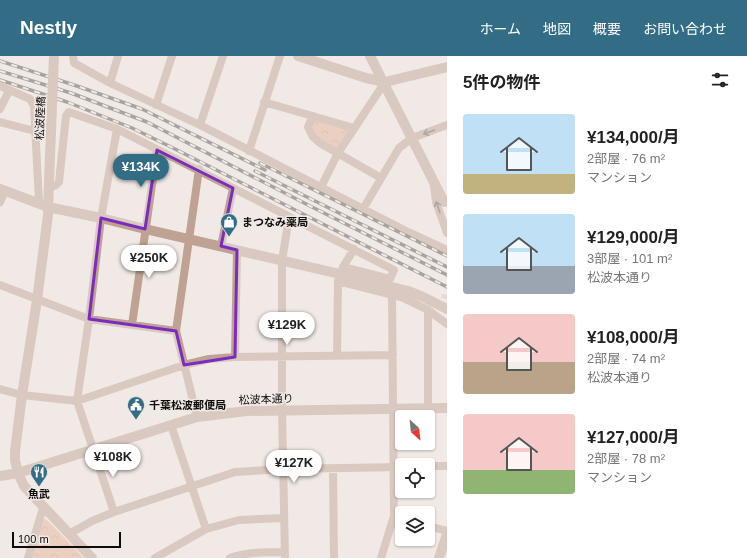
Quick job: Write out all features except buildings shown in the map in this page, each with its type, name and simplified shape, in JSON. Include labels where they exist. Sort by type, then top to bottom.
[{"type":"street","name":"松波陸橋","points":[[18,473],[15,460],[15,451],[37,300],[48,207],[54,56]]},
{"type":"street","points":[[73,56],[74,63],[110,83],[200,125],[363,209],[447,250]]},
{"type":"street","points":[[110,83],[118,56]]},
{"type":"street","points":[[156,105],[172,56]]},
{"type":"street","points":[[200,125],[223,56]]},
{"type":"street","points":[[249,151],[280,56]]},
{"type":"street","points":[[298,56],[366,78],[385,82],[447,68]]},
{"type":"street","points":[[370,56],[385,82],[433,180],[446,199]]},
{"type":"street","points":[[321,187],[338,153],[385,82]]},
{"type":"street","points":[[0,86],[30,99],[34,106],[38,202]]},
{"type":"street","points":[[0,109],[9,91]]},
{"type":"street","points":[[264,102],[354,128]]},
{"type":"street","points":[[49,184],[56,185],[58,182],[66,116],[69,112],[117,128],[157,150],[199,169],[232,188],[394,270],[390,279],[340,274]]},
{"type":"street","points":[[313,116],[308,127],[309,133],[320,143],[381,178]]},
{"type":"street","points":[[0,122],[35,131]]},
{"type":"street","points":[[363,209],[399,148],[412,138],[447,125]]},
{"type":"street","points":[[114,512],[77,401],[102,218],[117,128]]},
{"type":"street","points":[[132,325],[157,150]]},
{"type":"street","points":[[197,417],[176,331],[199,169]]},
{"type":"street","points":[[433,180],[436,202],[447,233]]},
{"type":"street","points":[[221,246],[232,188]]},
{"type":"street","points":[[0,202],[2,190],[38,202],[48,207],[102,218],[145,230],[340,274],[408,291],[445,305]]},
{"type":"street","points":[[230,558],[238,555],[256,553],[285,555],[282,410],[282,261],[289,217]]},
{"type":"street","points":[[337,355],[340,274],[354,249]]},
{"type":"street","points":[[235,357],[237,250]]},
{"type":"street","points":[[340,274],[401,297],[428,310],[447,324]]},
{"type":"street","points":[[0,285],[89,319],[176,331]]},
{"type":"street","points":[[392,294],[393,409],[397,458]]},
{"type":"street","points":[[428,310],[428,408]]},
{"type":"street","points":[[0,390],[22,395],[77,401],[184,365],[209,359],[235,357],[392,355]]},
{"type":"street","name":"松波本通り","points":[[0,476],[18,473],[197,417],[247,411],[447,408]]},
{"type":"street","points":[[171,425],[206,529]]},
{"type":"street","points":[[435,466],[447,466]]},
{"type":"street","points":[[69,534],[92,521],[114,512],[236,472],[284,469],[395,467]]},
{"type":"street","points":[[333,468],[334,558]]},
{"type":"street","points":[[18,473],[24,486],[43,508],[92,558]]},
{"type":"street","points":[[28,558],[43,508]]},
{"type":"street","points":[[160,556],[206,529],[239,520],[284,518]]},
{"type":"street","points":[[381,558],[395,524]]},
{"type":"street","points":[[435,528],[447,532],[439,558]]},
{"type":"highlighted area","points":[[157,150],[233,188],[221,246],[237,250],[235,357],[184,365],[176,331],[89,319],[101,218],[145,229]]},
{"type":"green space","points":[[314,120],[348,129],[349,132],[335,149],[311,132]]},
{"type":"green space","points":[[46,519],[84,558],[32,558],[43,520]]},
{"type":"tunnel","points":[[446,299],[447,295]]},
{"type":"railway","points":[[0,61],[142,109],[265,170]]},
{"type":"railway","points":[[0,71],[71,93],[147,122],[447,275]]},
{"type":"railway","points":[[0,80],[67,102],[132,128],[447,287]]},
{"type":"railway","points":[[260,163],[447,256]]},
{"type":"railway","points":[[255,171],[447,267]]},
{"type":"place","name":"まつなみ薬局","points":[[229,237]]},
{"type":"place","name":"千葉松波郵便局","points":[[136,420]]},
{"type":"place","name":"魚武","points":[[39,487]]}]
